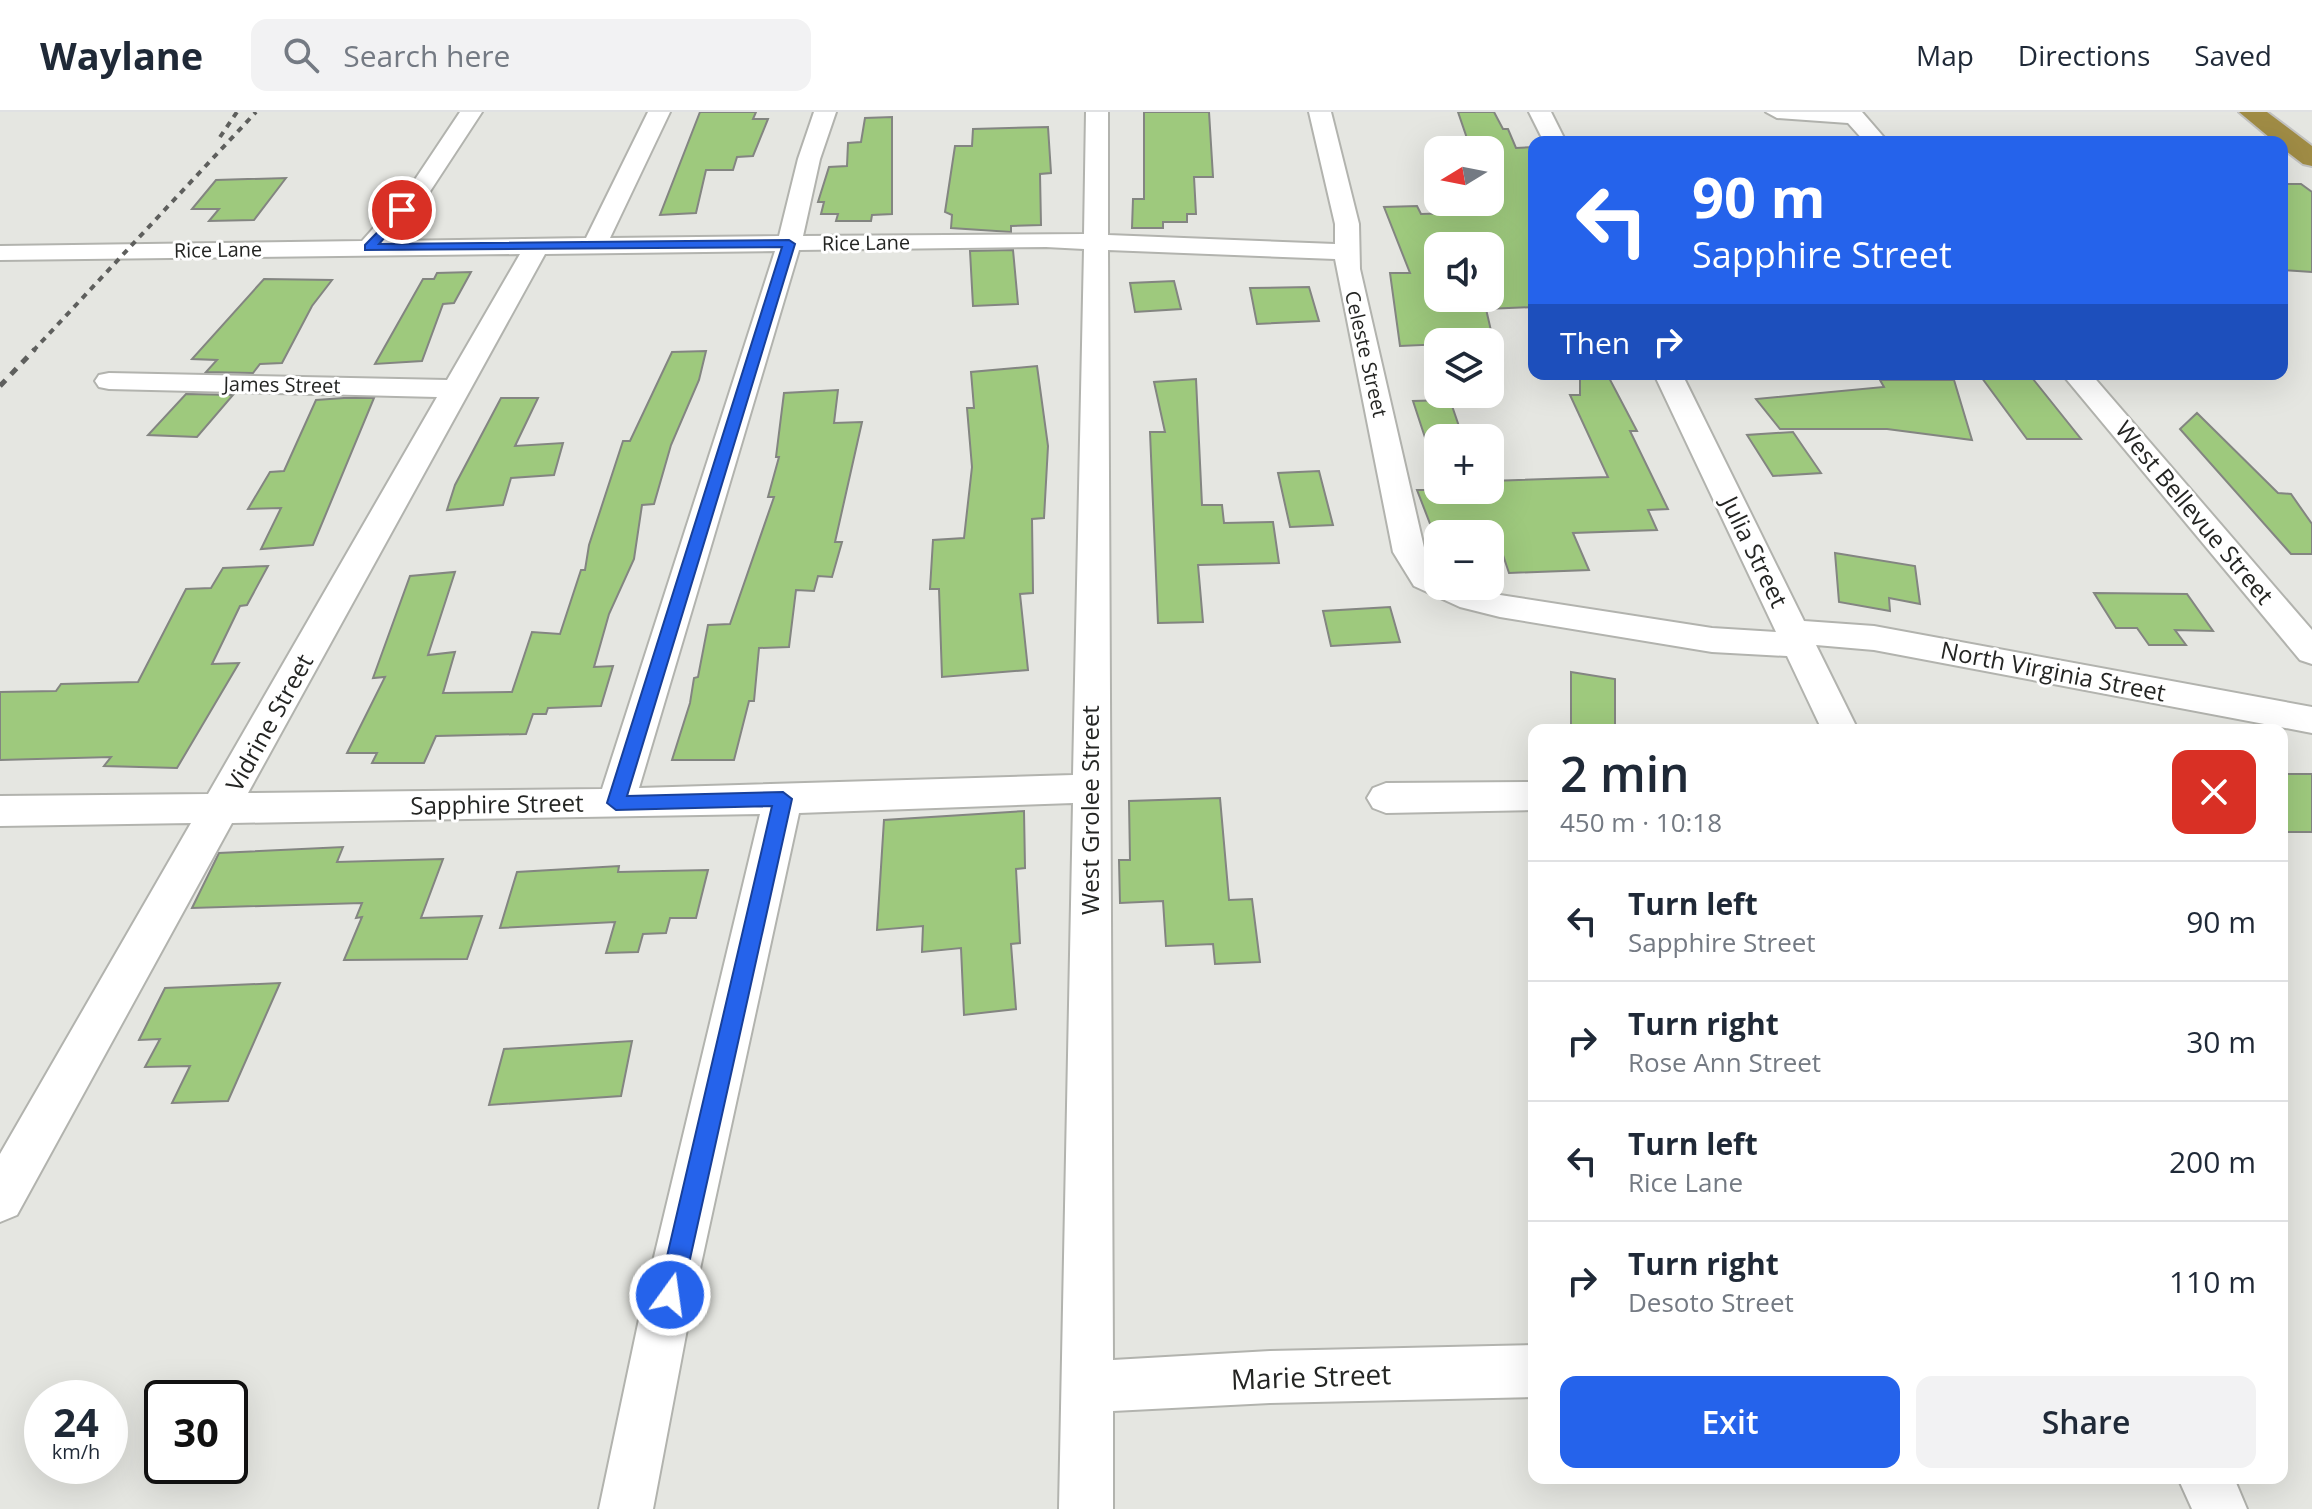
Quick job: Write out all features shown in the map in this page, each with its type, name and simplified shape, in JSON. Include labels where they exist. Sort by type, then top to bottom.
[{"type":"highway","points":[[2251,112],[2283,136]]},
{"type":"highway","points":[[2288,140],[2312,158]]},
{"type":"street","points":[[369,248],[419,191],[471,112]]},
{"type":"street","points":[[594,246],[659,112]]},
{"type":"street","points":[[616,803],[789,244],[809,159],[825,112]]},
{"type":"street","name":"West Grolee Street","points":[[1086,1509],[1097,112]]},
{"type":"street","name":"Celeste Street","points":[[1320,112],[1347,224],[1347,269],[1409,552],[1424,576]]},
{"type":"street","points":[[1540,112],[1552,136]]},
{"type":"street","points":[[1777,112],[1852,115],[1871,136]]},
{"type":"street","name":"Rice Lane","points":[[0,253],[1097,241],[1347,252]]},
{"type":"street","name":"Vidrine Street","points":[[0,1199],[223,808],[454,389],[536,247]]},
{"type":"street","name":"Julia Street","points":[[1671,380],[1837,724]]},
{"type":"street","name":"West Bellevue Street","points":[[2081,380],[2312,652]]},
{"type":"street","name":"James Street","points":[[109,381],[454,389]]},
{"type":"street","name":"Celeste Street","points":[[1476,600],[1712,640],[1795,639]]},
{"type":"street","name":"North Virginia Street","points":[[1795,639],[1874,638],[2312,720]]},
{"type":"street","name":"Sapphire Street","points":[[0,811],[616,803],[1091,788]]},
{"type":"street","points":[[1386,798],[1528,796]]},
{"type":"street","points":[[626,1509],[663,1324],[783,799]]},
{"type":"street","name":"Marie Street","points":[[1087,1387],[1270,1377],[1528,1371]]},
{"type":"street","points":[[2208,1484],[2220,1509]]},
{"type":"building","points":[[700,112],[756,112],[753,119],[768,119],[753,156],[737,157],[733,170],[706,170],[696,213],[660,215]]},
{"type":"building","points":[[1144,112],[1209,112],[1213,177],[1194,177],[1196,214],[1187,214],[1187,222],[1163,222],[1163,228],[1132,228],[1133,199],[1144,199]]},
{"type":"building","points":[[1458,112],[1494,112],[1503,129],[1508,129],[1516,148],[1528,147],[1528,307],[1504,308],[1504,232],[1424,232],[1424,312],[1487,312],[1490,328],[1424,328],[1424,345],[1400,346],[1390,273],[1410,273],[1384,207],[1417,206],[1421,214],[1504,216],[1504,136],[1466,136]]},
{"type":"building","points":[[892,117],[892,214],[872,215],[871,221],[836,221],[838,214],[821,214],[824,202],[818,202],[829,167],[847,166],[848,143],[861,142],[865,118]]},
{"type":"building","points":[[1048,127],[1051,173],[1040,174],[1041,225],[1011,226],[1011,232],[951,228],[952,215],[945,212],[955,146],[972,146],[973,129]]},
{"type":"building","points":[[286,178],[254,220],[209,221],[219,209],[192,209],[216,180]]},
{"type":"building","points":[[2288,184],[2301,184],[2312,192],[2312,272],[2288,270]]},
{"type":"building","points":[[1013,250],[1018,304],[973,306],[970,251]]},
{"type":"building","points":[[471,272],[454,303],[443,304],[422,361],[375,364],[423,279],[434,279],[437,273]]},
{"type":"building","points":[[264,279],[332,280],[312,306],[282,363],[260,364],[253,373],[206,372],[217,360],[192,359]]},
{"type":"building","points":[[1174,281],[1181,309],[1135,312],[1130,283]]},
{"type":"building","points":[[1309,287],[1319,321],[1257,324],[1250,288]]},
{"type":"building","points":[[706,351],[699,380],[671,445],[654,504],[642,505],[634,559],[609,614],[594,667],[613,666],[601,706],[548,708],[546,714],[533,714],[526,734],[436,736],[424,763],[372,763],[377,753],[347,753],[385,677],[373,678],[410,576],[455,572],[428,655],[455,652],[443,693],[512,692],[532,632],[560,634],[581,570],[585,570],[589,545],[623,441],[630,441],[672,352]]},
{"type":"building","points":[[1037,366],[1048,446],[1044,518],[1032,519],[1033,593],[1020,594],[1028,670],[942,677],[939,589],[930,589],[933,540],[964,538],[972,467],[967,408],[974,408],[971,372]]},
{"type":"building","points":[[1196,379],[1202,505],[1222,505],[1224,523],[1273,522],[1279,563],[1198,565],[1203,622],[1158,623],[1150,432],[1165,432],[1154,382]]},
{"type":"building","points":[[1580,380],[1610,380],[1637,431],[1630,431],[1668,509],[1648,510],[1657,530],[1573,533],[1589,570],[1509,573],[1504,558],[1504,520],[1429,520],[1417,490],[1424,490],[1424,504],[1504,504],[1504,481],[1608,477],[1570,395],[1580,395]]},
{"type":"building","points":[[1880,380],[1954,380],[1972,440],[1887,429],[1780,429],[1756,399],[1884,387]]},
{"type":"building","points":[[1983,380],[2034,380],[2081,439],[2027,439]]},
{"type":"building","points":[[838,390],[834,423],[862,422],[835,542],[842,542],[832,577],[818,576],[814,591],[796,590],[789,647],[759,648],[754,701],[749,701],[734,760],[672,760],[690,703],[694,678],[698,677],[708,625],[730,624],[774,497],[768,497],[779,457],[776,457],[784,393]]},
{"type":"building","points":[[186,394],[233,395],[197,437],[148,435]]},
{"type":"building","points":[[374,398],[313,545],[261,549],[281,508],[248,509],[270,472],[284,471],[316,400]]},
{"type":"building","points":[[501,398],[538,398],[515,446],[563,443],[554,475],[511,478],[503,505],[447,510],[455,485]]},
{"type":"building","points":[[1413,401],[1424,401],[1424,408],[1453,408],[1458,424],[1424,424],[1424,434]]},
{"type":"building","points":[[2197,413],[2278,493],[2291,494],[2312,524],[2312,554],[2291,554],[2180,429]]},
{"type":"building","points":[[1793,432],[1821,473],[1773,476],[1747,435]]},
{"type":"building","points":[[1319,471],[1333,525],[1290,527],[1278,473]]},
{"type":"building","points":[[1835,553],[1915,566],[1920,604],[1889,598],[1890,611],[1839,602]]},
{"type":"building","points":[[268,566],[247,605],[240,606],[212,664],[239,663],[177,768],[104,766],[111,757],[0,760],[0,692],[56,691],[61,684],[138,682],[186,589],[211,588],[223,568]]},
{"type":"building","points":[[2094,593],[2187,594],[2213,631],[2175,630],[2186,645],[2149,645],[2137,628],[2116,628]]},
{"type":"building","points":[[1390,607],[1400,642],[1331,646],[1323,611]]},
{"type":"building","points":[[1571,672],[1615,679],[1615,724],[1571,724]]},
{"type":"building","points":[[2288,774],[2312,774],[2312,832],[2288,832]]},
{"type":"building","points":[[1220,798],[1229,900],[1252,899],[1260,962],[1215,964],[1213,944],[1166,946],[1163,901],[1120,903],[1119,860],[1130,860],[1129,801]]},
{"type":"building","points":[[1024,811],[1025,868],[1016,869],[1020,943],[1011,944],[1016,1009],[964,1015],[961,948],[922,952],[923,926],[877,930],[884,820]]},
{"type":"building","points":[[343,847],[337,862],[443,859],[421,918],[482,916],[467,959],[344,960],[362,917],[356,918],[362,903],[192,908],[219,853]]},
{"type":"building","points":[[619,866],[618,872],[708,870],[696,918],[670,918],[666,933],[643,934],[638,952],[606,953],[615,922],[500,928],[517,872]]},
{"type":"building","points":[[280,983],[228,1101],[172,1103],[190,1066],[145,1067],[160,1039],[139,1040],[165,988]]},
{"type":"building","points":[[632,1041],[621,1096],[489,1105],[504,1049]]},
{"type":"railway","points":[[220,137],[237,112]]},
{"type":"railway","points":[[33,351],[256,112]]},
{"type":"railway","points":[[0,386],[35,349]]},
{"type":"route","points":[[402,210],[369,248],[789,244],[616,803],[783,799],[670,1295]]}]
